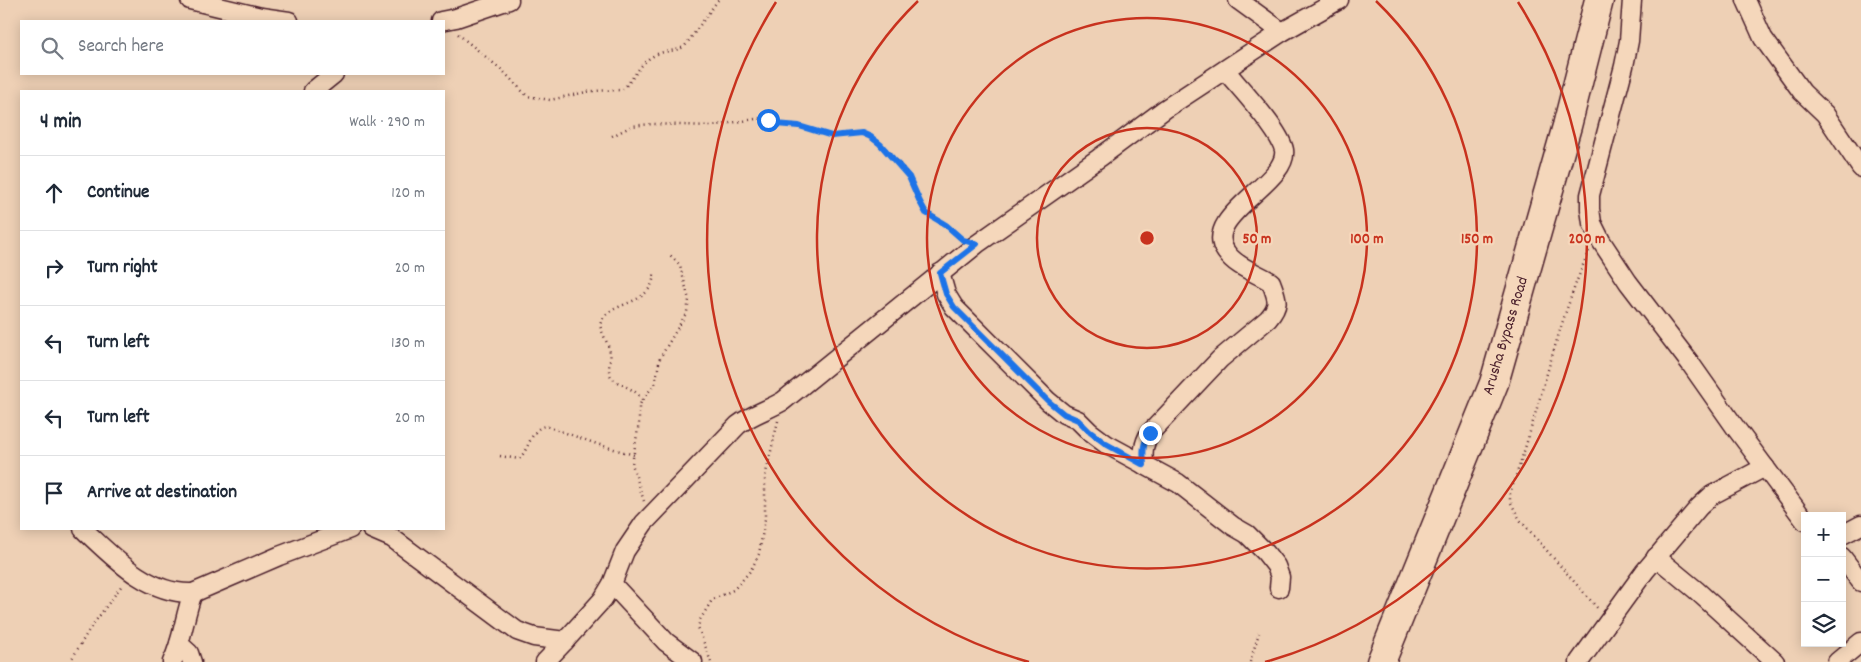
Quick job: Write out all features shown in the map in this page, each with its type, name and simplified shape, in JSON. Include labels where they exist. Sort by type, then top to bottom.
[{"type":"main road","name":"Arusha Bypass Road","points":[[1381,662],[1494,383],[1567,126],[1599,0]]},
{"type":"street","points":[[190,0],[261,17],[282,20]]},
{"type":"street","points":[[445,20],[509,0]]},
{"type":"street","points":[[1238,0],[1282,32]]},
{"type":"street","points":[[545,662],[592,612],[612,584],[625,550],[644,523],[747,417],[783,401],[977,244],[1165,109],[1282,32],[1339,0]]},
{"type":"street","points":[[1632,0],[1629,41],[1624,66],[1590,195],[1592,224],[1628,282],[1690,363],[1801,516]]},
{"type":"street","points":[[1746,0],[1763,38],[1773,53],[1802,92],[1824,114],[1861,168]]},
{"type":"street","points":[[1144,465],[1144,441],[1150,433],[1220,359],[1275,311],[1278,302],[1270,282],[1239,264],[1226,252],[1221,242],[1223,230],[1232,216],[1250,196],[1276,174],[1282,165],[1284,152],[1282,142],[1271,126],[1224,70]]},
{"type":"street","points":[[314,90],[333,75]]},
{"type":"street","points":[[940,273],[946,294],[954,307],[1048,401],[1064,414],[1078,420],[1106,444],[1178,483],[1256,541],[1276,566],[1280,577],[1279,588]]},
{"type":"street","points":[[1579,662],[1656,557],[1699,507],[1712,495],[1765,467]]},
{"type":"street","points":[[1846,533],[1861,525]]},
{"type":"street","points":[[84,530],[121,565],[163,589],[181,594],[193,593],[279,556],[347,530]]},
{"type":"street","points":[[373,530],[392,538],[517,631],[534,637],[566,641]]},
{"type":"street","points":[[1656,557],[1696,590],[1771,660]]},
{"type":"street","points":[[1843,557],[1861,582]]},
{"type":"street","points":[[612,584],[666,642],[693,662]]},
{"type":"street","points":[[172,662],[193,593]]},
{"type":"street","points":[[1837,662],[1861,642]]},
{"type":"street","points":[[179,644],[189,653],[192,662]]},
{"type":"path","points":[[445,23],[503,71],[527,96],[550,100],[592,91],[622,90],[644,62],[655,55],[680,50],[686,46],[718,0]]},
{"type":"path","points":[[612,136],[632,126],[652,124],[711,126],[762,118],[776,124],[799,126],[832,136],[862,133],[880,144],[903,168],[926,213],[946,225],[963,240],[977,244]]},
{"type":"path","points":[[1597,234],[1578,276],[1557,337],[1536,414],[1510,493],[1513,509],[1520,520],[1609,622]]},
{"type":"path","points":[[644,523],[642,491],[632,468],[639,423],[639,407],[642,400],[655,384],[660,358],[687,312],[689,300],[680,265],[668,253]]},
{"type":"path","points":[[642,400],[637,392],[614,380],[611,375],[608,364],[610,352],[600,325],[607,313],[634,300],[649,290],[652,286],[654,274]]},
{"type":"path","points":[[711,662],[698,627],[712,600],[733,590],[751,570],[760,554],[765,519],[765,477],[783,401]]},
{"type":"path","points":[[500,456],[519,459],[524,455],[536,430],[541,426],[634,455]]},
{"type":"path","points":[[70,662],[108,602],[134,573]]},
{"type":"path","points":[[1250,662],[1259,633]]},
{"type":"route","points":[[768,120],[776,124],[799,126],[832,136],[862,133],[880,144],[903,168],[926,213],[946,225],[958,237],[967,242],[977,244],[940,273],[946,294],[954,307],[973,328],[1048,401],[1064,414],[1078,420],[1106,444],[1144,465],[1144,441],[1150,433]]}]
